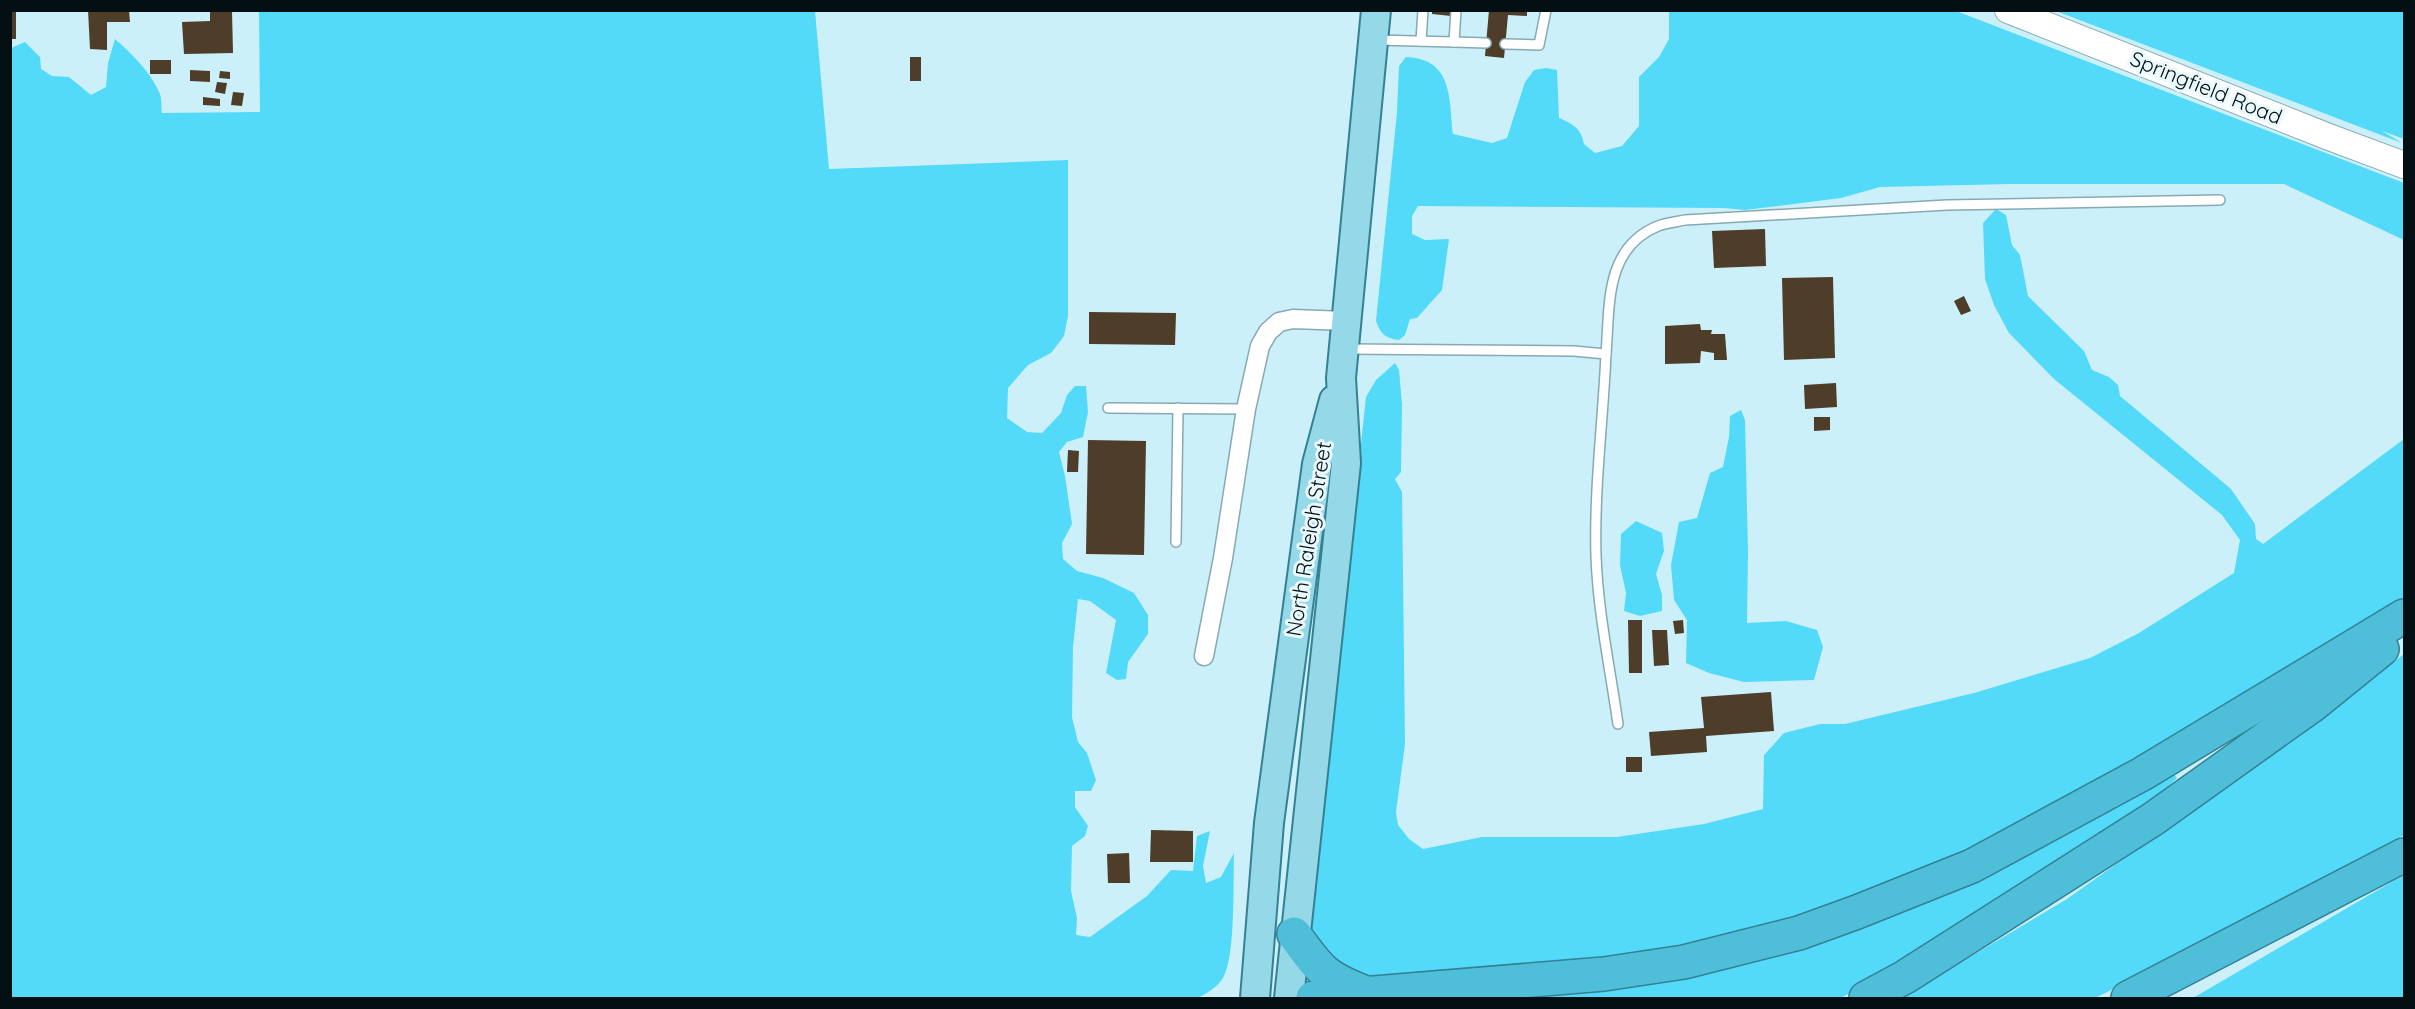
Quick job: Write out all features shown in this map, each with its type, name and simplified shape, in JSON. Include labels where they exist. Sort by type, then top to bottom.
[{"type":"highway","points":[[1313,999],[1604,974],[1684,962],[1798,933],[1972,866],[2142,774],[2404,616]]},
{"type":"highway","points":[[1866,999],[1905,977],[2153,819],[2314,704],[2404,631]]},
{"type":"highway","points":[[2128,999],[2404,855]]},
{"type":"highway","points":[[2174,999],[2280,935],[2344,886]]},
{"type":"highway","points":[[1294,934],[1318,968],[1337,982],[1368,994]]},
{"type":"main road","points":[[1341,378],[1376,10]]},
{"type":"main road","name":"Springfield Road","points":[[2008,10],[2404,165]]},
{"type":"main road","name":"North Raleigh Street","points":[[1289,999],[1294,934],[1346,463],[1341,378]]},
{"type":"main road","name":"North Raleigh Street","points":[[1255,999],[1269,823],[1317,464],[1341,378]]},
{"type":"street","points":[[1204,656],[1223,558],[1246,409],[1260,346],[1268,332],[1279,322],[1293,319],[1345,335]]},
{"type":"lane","points":[[1421,41],[1423,10]]},
{"type":"lane","points":[[1454,42],[1456,10]]},
{"type":"lane","points":[[1505,44],[1539,45],[1545,10]]},
{"type":"lane","points":[[1373,40],[1486,43]]},
{"type":"lane","points":[[1618,724],[1601,607],[1596,558],[1596,514],[1606,354],[1614,272],[1622,254],[1639,236],[1659,226],[1685,220],[1947,206],[2220,200]]},
{"type":"lane","points":[[1345,335],[1606,354]]},
{"type":"lane","points":[[1108,408],[1246,409]]},
{"type":"lane","points":[[1176,542],[1178,408]]},
{"type":"shaded area","points":[[259,11],[815,11],[829,169],[1068,160],[1068,316],[1064,336],[1051,353],[1028,365],[1008,388],[1007,418],[1027,432],[1042,433],[1061,413],[1067,395],[1075,386],[1086,386],[1088,412],[1083,437],[1067,442],[1059,452],[1072,524],[1062,543],[1063,559],[1077,571],[1103,578],[1134,593],[1148,615],[1148,634],[1128,662],[1126,679],[1117,680],[1106,673],[1116,620],[1090,601],[1078,599],[1073,647],[1072,717],[1078,742],[1087,753],[1096,780],[1091,791],[1075,791],[1075,807],[1088,826],[1085,836],[1072,846],[1071,891],[1077,918],[1076,935],[1090,937],[1147,896],[1171,870],[1193,871],[1197,836],[1210,831],[1203,866],[1206,883],[1221,877],[1234,853],[1230,953],[1227,968],[1218,984],[1198,998],[11,998],[11,48],[25,42],[40,57],[41,69],[52,76],[69,77],[91,95],[106,87],[108,63],[115,39],[152,78],[160,94],[162,113],[260,112]]},
{"type":"shaded area","points":[[1669,11],[1956,11],[2404,183],[2404,240],[2284,184],[2011,184],[1880,187],[1841,198],[1745,210],[1418,206],[1412,216],[1412,234],[1425,240],[1449,239],[1442,290],[1417,318],[1410,319],[1405,335],[1399,340],[1384,335],[1376,321],[1397,112],[1399,66],[1406,57],[1421,59],[1433,65],[1440,73],[1449,94],[1453,134],[1492,143],[1507,138],[1525,82],[1534,70],[1546,68],[1557,70],[1559,118],[1576,127],[1584,144],[1595,153],[1622,146],[1639,126],[1639,77],[1659,57],[1669,39]]},
{"type":"shaded area","points":[[2056,11],[2404,11],[2404,139],[2382,131],[2402,143]]},
{"type":"shaded area","points":[[1996,209],[2006,215],[2012,245],[2020,255],[2028,296],[2084,351],[2092,370],[2109,377],[2118,385],[2120,396],[2231,489],[2255,524],[2256,539],[2263,544],[2404,439],[2404,605],[2077,800],[1838,911],[1618,961],[1373,980],[1345,974],[1312,936],[1310,916],[1366,397],[1376,380],[1395,363],[1399,370],[1402,404],[1401,472],[1395,479],[1402,492],[1405,744],[1396,812],[1398,825],[1409,839],[1423,849],[1482,837],[1617,837],[1704,824],[1763,809],[1764,755],[1784,733],[1820,724],[1845,724],[1974,693],[2090,658],[2139,633],[2234,573],[2240,540],[2222,515],[2054,379],[2009,333],[1994,305],[1985,279],[1983,223]]},
{"type":"shaded area","points":[[1741,410],[1745,420],[1747,623],[1786,621],[1817,630],[1823,647],[1814,680],[1744,682],[1709,673],[1686,663],[1687,620],[1674,600],[1671,565],[1679,522],[1697,518],[1710,473],[1723,467],[1729,437],[1730,416]]},
{"type":"shaded area","points":[[1636,521],[1662,533],[1664,551],[1656,574],[1662,595],[1662,611],[1640,616],[1624,611],[1626,593],[1620,565],[1621,534]]},
{"type":"shaded area","points":[[2404,654],[2404,835],[2271,911],[2095,998],[1901,998],[2067,899],[2313,724]]},
{"type":"shaded area","points":[[2174,774],[2177,778],[2147,808],[1937,942],[1841,998],[1469,998],[1664,975],[2146,782]]},
{"type":"shaded area","points":[[2404,875],[2404,998],[2193,998],[2395,880]]},
{"type":"building","points":[[10,10],[16,10],[16,39],[10,39]]},
{"type":"building","points":[[88,10],[129,10],[130,22],[107,22],[107,50],[90,49]]},
{"type":"building","points":[[1432,10],[1451,10],[1451,16],[1432,14]]},
{"type":"building","points":[[1489,10],[1527,10],[1527,16],[1508,15],[1504,58],[1485,56]]},
{"type":"building","points":[[232,11],[233,53],[184,54],[182,22],[210,21],[210,12]]},
{"type":"building","points":[[910,57],[921,57],[921,81],[910,81]]},
{"type":"building","points":[[150,60],[171,60],[171,74],[150,74]]},
{"type":"building","points":[[190,70],[210,71],[210,82],[190,81]]},
{"type":"building","points":[[220,71],[230,72],[230,79],[219,78]]},
{"type":"building","points":[[217,82],[227,83],[225,94],[215,92]]},
{"type":"building","points":[[233,92],[244,93],[242,106],[231,105]]},
{"type":"building","points":[[203,97],[220,99],[220,106],[203,105]]},
{"type":"building","points":[[1765,229],[1766,266],[1714,268],[1712,231]]},
{"type":"building","points":[[1833,277],[1835,358],[1784,360],[1782,278]]},
{"type":"building","points":[[1964,296],[1971,311],[1961,315],[1954,301]]},
{"type":"building","points":[[1089,312],[1176,313],[1175,345],[1089,344]]},
{"type":"building","points":[[1700,324],[1701,330],[1712,330],[1711,334],[1725,334],[1727,360],[1714,360],[1714,353],[1701,351],[1700,363],[1665,364],[1665,326]]},
{"type":"building","points":[[1836,383],[1837,407],[1805,409],[1804,385]]},
{"type":"building","points":[[1814,417],[1830,417],[1830,430],[1814,431]]},
{"type":"building","points":[[1088,440],[1146,441],[1144,555],[1086,554]]},
{"type":"building","points":[[1068,450],[1079,451],[1078,472],[1067,472]]},
{"type":"building","points":[[1628,620],[1642,620],[1642,673],[1629,673]]},
{"type":"building","points":[[1683,620],[1684,633],[1675,634],[1673,621]]},
{"type":"building","points":[[1652,630],[1667,630],[1669,665],[1654,666]]},
{"type":"building","points":[[1771,692],[1774,731],[1706,736],[1707,752],[1651,756],[1649,732],[1704,728],[1701,697]]},
{"type":"building","points":[[1626,757],[1642,757],[1642,772],[1626,772]]},
{"type":"building","points":[[1151,830],[1193,831],[1193,862],[1150,862]]},
{"type":"building","points":[[1129,853],[1130,883],[1108,883],[1107,854]]}]
